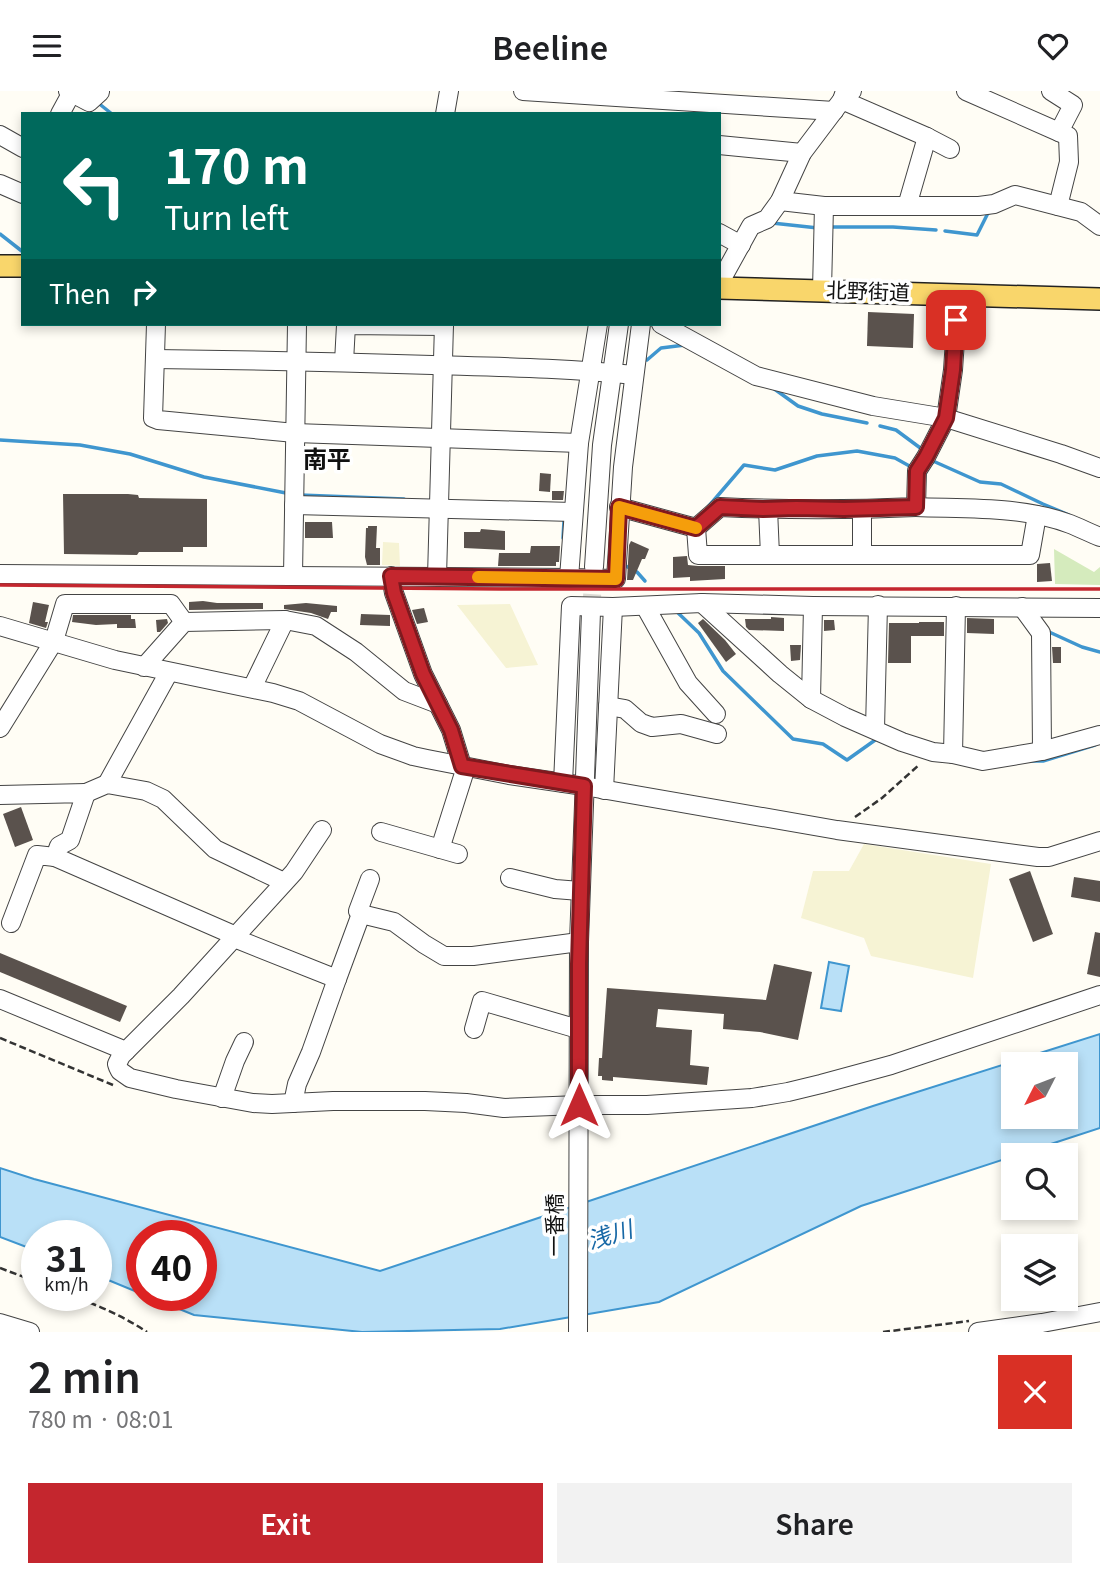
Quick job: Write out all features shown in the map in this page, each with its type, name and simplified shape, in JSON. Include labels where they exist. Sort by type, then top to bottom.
[{"type":"main road","points":[[0,266],[21,266]]},
{"type":"main road","name":"北野街道","points":[[721,286],[1100,299]]},
{"type":"street","points":[[449,91],[451,112]]},
{"type":"street","points":[[523,91],[639,107],[843,98],[950,149]]},
{"type":"street","points":[[966,91],[1068,136],[1069,162],[1058,206]]},
{"type":"street","points":[[1051,91],[1073,105],[1059,132]]},
{"type":"street","points":[[61,112],[70,92],[95,97]]},
{"type":"street","points":[[721,282],[751,226],[767,219],[780,201],[802,153],[843,98]]},
{"type":"street","points":[[0,135],[21,147]]},
{"type":"street","points":[[907,206],[927,137]]},
{"type":"street","points":[[721,145],[802,153]]},
{"type":"street","points":[[0,184],[21,193]]},
{"type":"street","points":[[780,201],[824,206],[979,206],[994,204],[1015,195],[1081,212],[1100,226]]},
{"type":"street","points":[[822,290],[824,206]]},
{"type":"street","points":[[721,234],[741,245]]},
{"type":"street","points":[[916,507],[917,471],[946,418],[953,370],[958,295]]},
{"type":"street","points":[[156,326],[153,418],[158,421],[295,433],[579,443]]},
{"type":"street","points":[[293,576],[297,326]]},
{"type":"street","points":[[344,362],[346,326]]},
{"type":"street","points":[[437,577],[444,326]]},
{"type":"street","points":[[569,577],[579,443],[598,326]]},
{"type":"street","points":[[594,568],[602,445],[619,326]]},
{"type":"street","points":[[0,574],[616,579],[619,507],[641,326]]},
{"type":"street","points":[[665,326],[756,376],[873,406],[946,418],[1100,468]]},
{"type":"street","points":[[155,359],[443,365],[590,370],[634,375]]},
{"type":"street","points":[[293,505],[573,512]]},
{"type":"street","points":[[619,507],[696,528]]},
{"type":"street","points":[[696,528],[720,507],[916,507],[1004,510],[1068,523],[1100,537]]},
{"type":"street","points":[[768,509],[770,555]]},
{"type":"street","points":[[862,509],[862,555]]},
{"type":"street","points":[[696,528],[698,555],[1030,555],[1037,516]]},
{"type":"street","points":[[391,576],[394,593],[423,674],[451,730],[464,766],[440,849]]},
{"type":"street","points":[[702,603],[811,699],[902,743],[983,761],[1042,751],[1100,735]]},
{"type":"street","points":[[563,783],[571,606],[702,603],[1100,608]]},
{"type":"street","points":[[0,728],[54,641],[65,604],[170,604],[184,622]]},
{"type":"street","points":[[874,729],[878,605]]},
{"type":"street","points":[[645,606],[688,683],[716,714]]},
{"type":"street","points":[[811,699],[813,606]]},
{"type":"street","points":[[953,754],[956,606]]},
{"type":"street","points":[[604,790],[613,607]]},
{"type":"street","points":[[1022,607],[1041,633],[1042,751]]},
{"type":"street","name":"一番橋","points":[[578,1332],[579,942],[592,613]]},
{"type":"street","points":[[144,667],[184,622],[285,620],[316,626],[356,652],[404,691],[438,704]]},
{"type":"street","points":[[252,688],[285,620]]},
{"type":"street","points":[[0,626],[115,660],[252,688],[299,701],[380,744],[413,756],[837,829],[1044,857],[1098,844]]},
{"type":"street","points":[[107,784],[169,672]]},
{"type":"street","points":[[608,706],[625,709],[641,723],[652,727],[681,724],[717,734]]},
{"type":"street","points":[[0,795],[86,793],[107,784],[146,791],[163,799],[215,849],[284,882]]},
{"type":"street","points":[[55,857],[59,846],[70,840],[86,793]]},
{"type":"street","points":[[322,830],[294,872],[181,996],[121,1056],[118,1067],[120,1071],[130,1078],[262,1104],[356,1101],[466,1103],[504,1108],[578,1111],[698,1103],[788,1092],[891,1065],[1100,995]]},
{"type":"street","points":[[381,832],[458,854]]},
{"type":"street","points":[[11,923],[37,855],[55,857],[229,933],[234,939],[337,979]]},
{"type":"street","points":[[510,878],[555,889],[580,891]]},
{"type":"street","points":[[293,1103],[297,1084],[361,914],[358,911],[370,879]]},
{"type":"street","points":[[361,914],[394,922],[444,956],[473,956],[579,942]]},
{"type":"street","points":[[0,999],[126,1051]]},
{"type":"street","points":[[474,1029],[482,1001],[578,1029]]},
{"type":"street","points":[[222,1098],[244,1042]]},
{"type":"street","points":[[978,1332],[1043,1327],[1100,1312]]},
{"type":"street","points":[[0,1323],[30,1332]]},
{"type":"path","points":[[837,829],[882,798],[933,752]]},
{"type":"path","points":[[0,1268],[21,1276]]},
{"type":"path","points":[[109,1311],[147,1332]]},
{"type":"shaded area","points":[[383,542],[399,543],[400,566],[382,565]]},
{"type":"shaded area","points":[[510,604],[538,665],[506,668],[457,605]]},
{"type":"shaded area","points":[[864,844],[991,864],[973,978],[871,956],[864,938],[801,918],[813,871],[849,871]]},
{"type":"green space","points":[[1054,549],[1094,572],[1100,567],[1100,585],[1055,584]]},
{"type":"water","points":[[829,962],[849,966],[841,1011],[821,1008]]},
{"type":"water","name":"浅川","points":[[1100,1034],[1100,1128],[1054,1143],[1001,1143],[1001,1160],[861,1206],[659,1302],[500,1329],[362,1332],[194,1315],[184,1311],[217,1311],[217,1228],[380,1271],[1001,1065],[1001,1129],[1078,1129],[1078,1052],[1043,1052]]},
{"type":"water","points":[[0,1168],[188,1220],[126,1220],[126,1287],[112,1282],[112,1220],[21,1220],[21,1245],[0,1237]]},
{"type":"building","points":[[868,312],[914,314],[913,348],[867,346]]},
{"type":"building","points":[[540,473],[551,474],[550,492],[539,491]]},
{"type":"building","points":[[552,491],[564,491],[563,500],[552,500]]},
{"type":"building","points":[[63,494],[128,494],[138,495],[139,498],[207,499],[207,547],[183,547],[183,552],[139,552],[137,555],[64,554]]},
{"type":"building","points":[[305,522],[332,522],[333,538],[305,538]]},
{"type":"building","points":[[368,526],[377,526],[376,548],[380,548],[380,565],[367,565],[365,557]]},
{"type":"building","points":[[481,529],[505,531],[505,550],[464,548],[464,532],[480,532]]},
{"type":"building","points":[[631,541],[649,549],[633,580],[627,580],[629,545]]},
{"type":"building","points":[[531,546],[560,546],[559,562],[556,562],[556,566],[498,566],[499,553],[530,553]]},
{"type":"building","points":[[687,556],[688,565],[725,566],[725,579],[690,581],[690,577],[673,578],[673,557]]},
{"type":"building","points":[[1050,563],[1052,581],[1037,582],[1037,564]]},
{"type":"building","points":[[33,602],[49,605],[46,628],[29,623]]},
{"type":"building","points":[[189,602],[263,603],[263,609],[189,610]]},
{"type":"building","points":[[306,603],[337,606],[337,612],[331,612],[328,619],[284,609],[284,605]]},
{"type":"building","points":[[424,608],[428,622],[417,624],[412,610]]},
{"type":"building","points":[[361,614],[390,615],[390,626],[360,625]]},
{"type":"building","points":[[73,615],[131,615],[131,619],[135,619],[136,628],[117,628],[117,624],[72,622]]},
{"type":"building","points":[[784,618],[784,631],[749,630],[746,627],[745,619]]},
{"type":"building","points":[[967,618],[994,619],[994,634],[967,633]]},
{"type":"building","points":[[167,619],[168,623],[157,632],[156,620]]},
{"type":"building","points":[[703,619],[736,654],[726,662],[698,623]]},
{"type":"building","points":[[824,620],[834,620],[835,630],[824,631]]},
{"type":"building","points":[[944,622],[944,636],[911,636],[911,663],[888,663],[889,623]]},
{"type":"building","points":[[790,645],[801,645],[800,660],[791,661]]},
{"type":"building","points":[[1052,647],[1061,647],[1061,663],[1053,663]]},
{"type":"building","points":[[21,807],[33,840],[15,847],[3,814]]},
{"type":"building","points":[[1030,871],[1053,934],[1033,942],[1009,879]]},
{"type":"building","points":[[1074,877],[1100,881],[1100,902],[1071,897]]},
{"type":"building","points":[[1095,932],[1100,933],[1100,977],[1087,974]]},
{"type":"building","points":[[0,953],[127,1006],[120,1022],[0,972]]},
{"type":"building","points":[[774,964],[812,972],[798,1040],[760,1032],[723,1029],[724,1014],[658,1009],[656,1027],[692,1030],[690,1065],[709,1067],[707,1085],[613,1077],[613,1081],[602,1080],[602,1076],[598,1076],[599,1058],[602,1058],[607,988],[766,1000]]},
{"type":"waterway","points":[[97,102],[110,112]]},
{"type":"waterway","points":[[945,231],[977,235],[991,212]]},
{"type":"waterway","points":[[772,223],[818,228]]},
{"type":"waterway","points":[[831,227],[936,230]]},
{"type":"waterway","points":[[0,234],[21,250]]},
{"type":"waterway","points":[[647,360],[661,348],[685,345]]},
{"type":"waterway","points":[[773,388],[798,406],[867,423]]},
{"type":"waterway","points":[[880,426],[896,430],[923,450]]},
{"type":"waterway","points":[[0,440],[80,445],[130,454],[204,477],[286,493]]},
{"type":"waterway","points":[[708,507],[744,465],[775,470],[817,456],[857,451],[895,458],[913,468]]},
{"type":"waterway","points":[[932,463],[933,461],[980,482],[1001,484],[1069,515]]},
{"type":"waterway","points":[[300,495],[404,499]]},
{"type":"waterway","points":[[563,538],[564,521]]},
{"type":"waterway","points":[[624,565],[637,572],[645,581]]},
{"type":"waterway","points":[[676,611],[699,633],[723,671],[793,739],[823,744],[847,760],[878,738]]},
{"type":"waterway","points":[[1047,631],[1100,652]]},
{"type":"waterway","points":[[1031,761],[1043,761],[1095,745]]},
{"type":"tunnel","points":[[591,612],[594,567]]},
{"type":"railway","points":[[0,585],[501,589],[1100,589]]},
{"type":"slow traffic","points":[[478,577],[616,579],[619,507],[696,528]]},
{"type":"district","name":"南平","points":[[327,460]]},
{"type":"route","points":[[579,1105],[579,964],[584,786],[462,766],[451,730],[423,674],[392,587],[391,576],[616,579],[619,507],[696,528],[720,507],[916,507],[917,471],[946,418],[956,320]]}]
